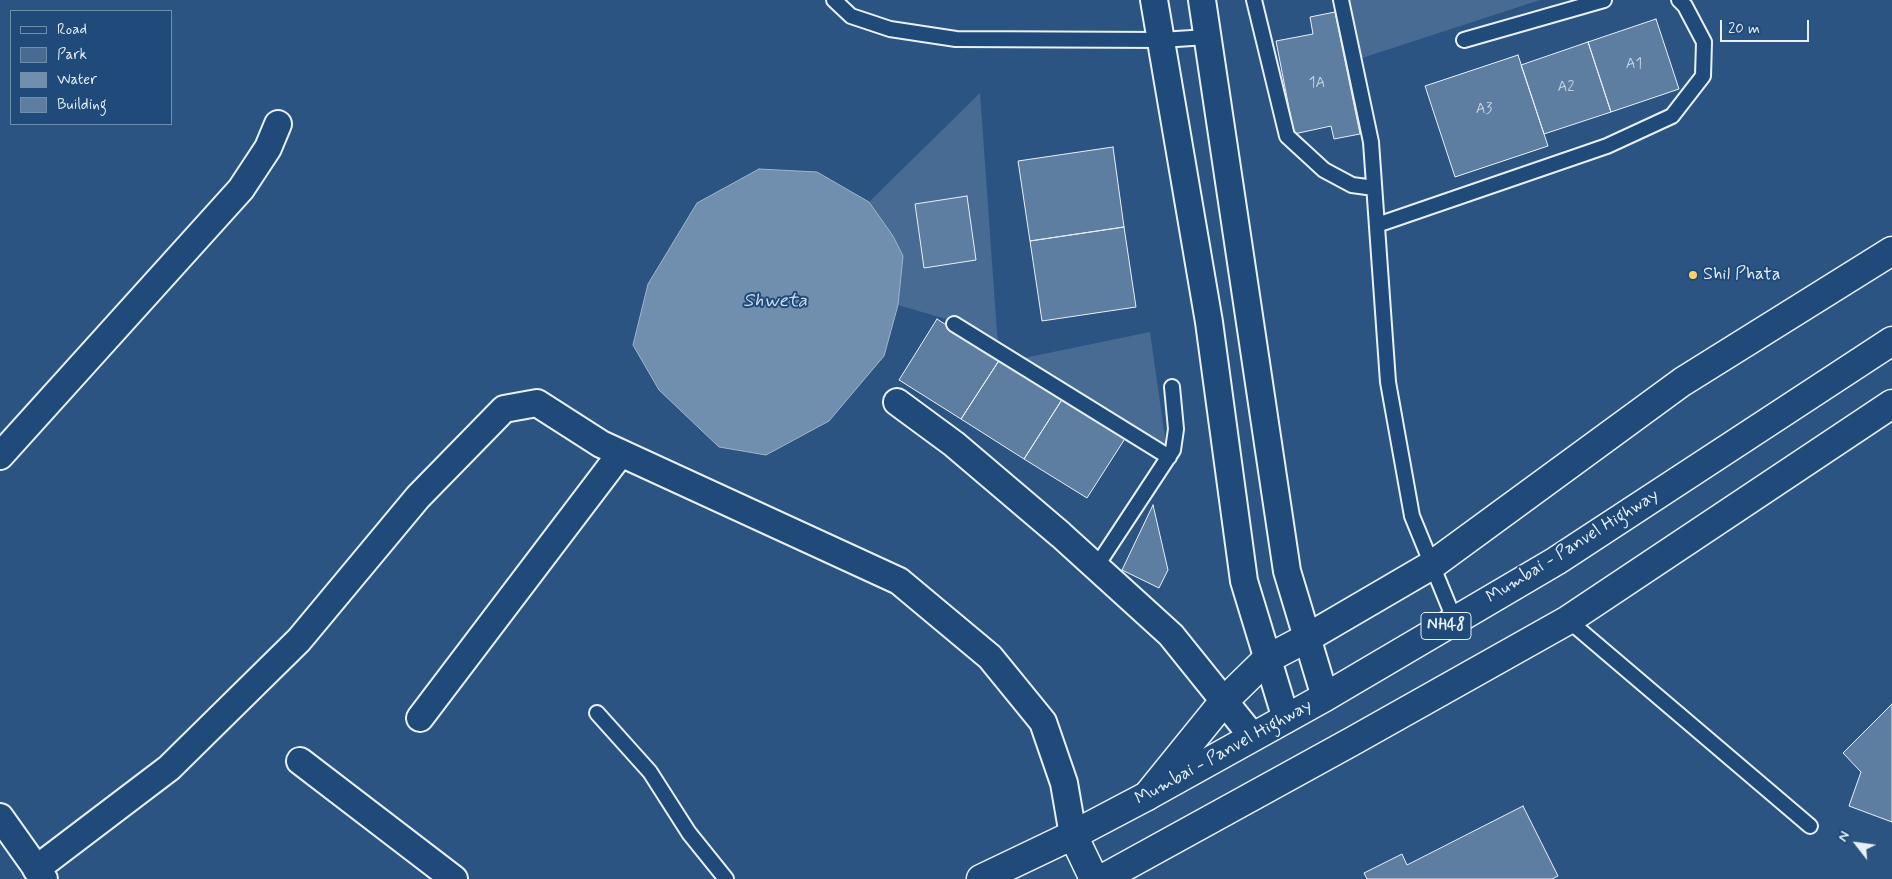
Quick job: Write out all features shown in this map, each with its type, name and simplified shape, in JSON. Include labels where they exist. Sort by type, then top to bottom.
[{"type":"main road","points":[[1147,796],[1224,701],[1268,659],[1432,566],[1682,382],[1892,251]]},
{"type":"main road","name":"Mumbai - Panvel Highway","points":[[981,879],[1073,835],[1147,796],[1325,697],[1556,562],[1892,341]]},
{"type":"main road","points":[[1102,879],[1568,620],[1892,404]]},
{"type":"main road","points":[[1073,835],[1094,879]]},
{"type":"street","points":[[1154,0],[1209,322],[1244,581],[1286,719]]},
{"type":"street","points":[[1202,0],[1287,571],[1325,697]]},
{"type":"street","points":[[0,456],[241,189],[268,148],[278,124]]},
{"type":"street","points":[[897,402],[954,444],[1171,635],[1253,737]]},
{"type":"street","points":[[0,817],[40,874],[169,768],[299,640],[418,497],[504,409],[537,403],[601,444],[899,581],[990,657],[1043,722],[1064,784],[1073,835]]},
{"type":"street","points":[[420,718],[621,453]]},
{"type":"street","points":[[300,761],[454,879]]},
{"type":"lane","points":[[834,0],[851,16],[890,30],[956,39],[1161,40],[1207,37]]},
{"type":"lane","points":[[1254,0],[1287,136],[1324,170],[1352,185],[1374,188]]},
{"type":"lane","points":[[1341,0],[1371,142],[1388,382],[1412,516],[1455,621]]},
{"type":"lane","points":[[1464,40],[1604,0]]},
{"type":"lane","points":[[1377,225],[1607,146],[1672,116],[1703,76],[1704,42],[1685,6],[1678,0]]},
{"type":"lane","points":[[954,324],[1169,457]]},
{"type":"lane","points":[[1096,567],[1173,450],[1176,429],[1172,387]]},
{"type":"lane","points":[[1568,620],[1810,826]]},
{"type":"lane","points":[[597,713],[650,772],[689,833],[726,879]]},
{"type":"green space","points":[[1347,0],[1540,0],[1359,59]]},
{"type":"green space","points":[[980,93],[998,346],[963,324],[898,305],[903,256],[893,236],[869,202]]},
{"type":"green space","points":[[1150,332],[1166,445],[1019,359]]},
{"type":"water","name":"Shweta","points":[[759,169],[817,172],[869,202],[893,236],[903,256],[898,305],[884,356],[829,421],[766,455],[719,447],[659,390],[633,345],[648,284],[697,203]]},
{"type":"building","points":[[1335,12],[1360,134],[1334,139],[1331,126],[1294,134],[1276,41],[1313,34],[1310,17]]},
{"type":"building","points":[[1656,19],[1679,89],[1611,112],[1588,42]]},
{"type":"building","points":[[1588,42],[1611,112],[1544,134],[1521,65]]},
{"type":"building","points":[[1518,55],[1548,146],[1455,177],[1425,86]]},
{"type":"building","points":[[1113,147],[1124,227],[1030,241],[1018,161]]},
{"type":"building","points":[[967,196],[976,260],[924,268],[915,204]]},
{"type":"building","points":[[1124,227],[1136,307],[1042,321],[1030,241]]},
{"type":"building","points":[[937,319],[1000,359],[961,419],[899,380]]},
{"type":"building","points":[[1000,359],[1063,398],[1024,459],[961,419]]},
{"type":"building","points":[[1063,398],[1126,437],[1087,498],[1024,459]]},
{"type":"building","points":[[1153,505],[1168,570],[1159,588],[1122,570]]},
{"type":"building","points":[[1892,704],[1892,822],[1849,806],[1861,772],[1843,753]]},
{"type":"building","points":[[1523,806],[1558,876],[1552,879],[1367,879],[1364,873],[1402,854],[1407,865]]},
{"type":"place","name":"Shil Phata","points":[[1693,275]]}]
